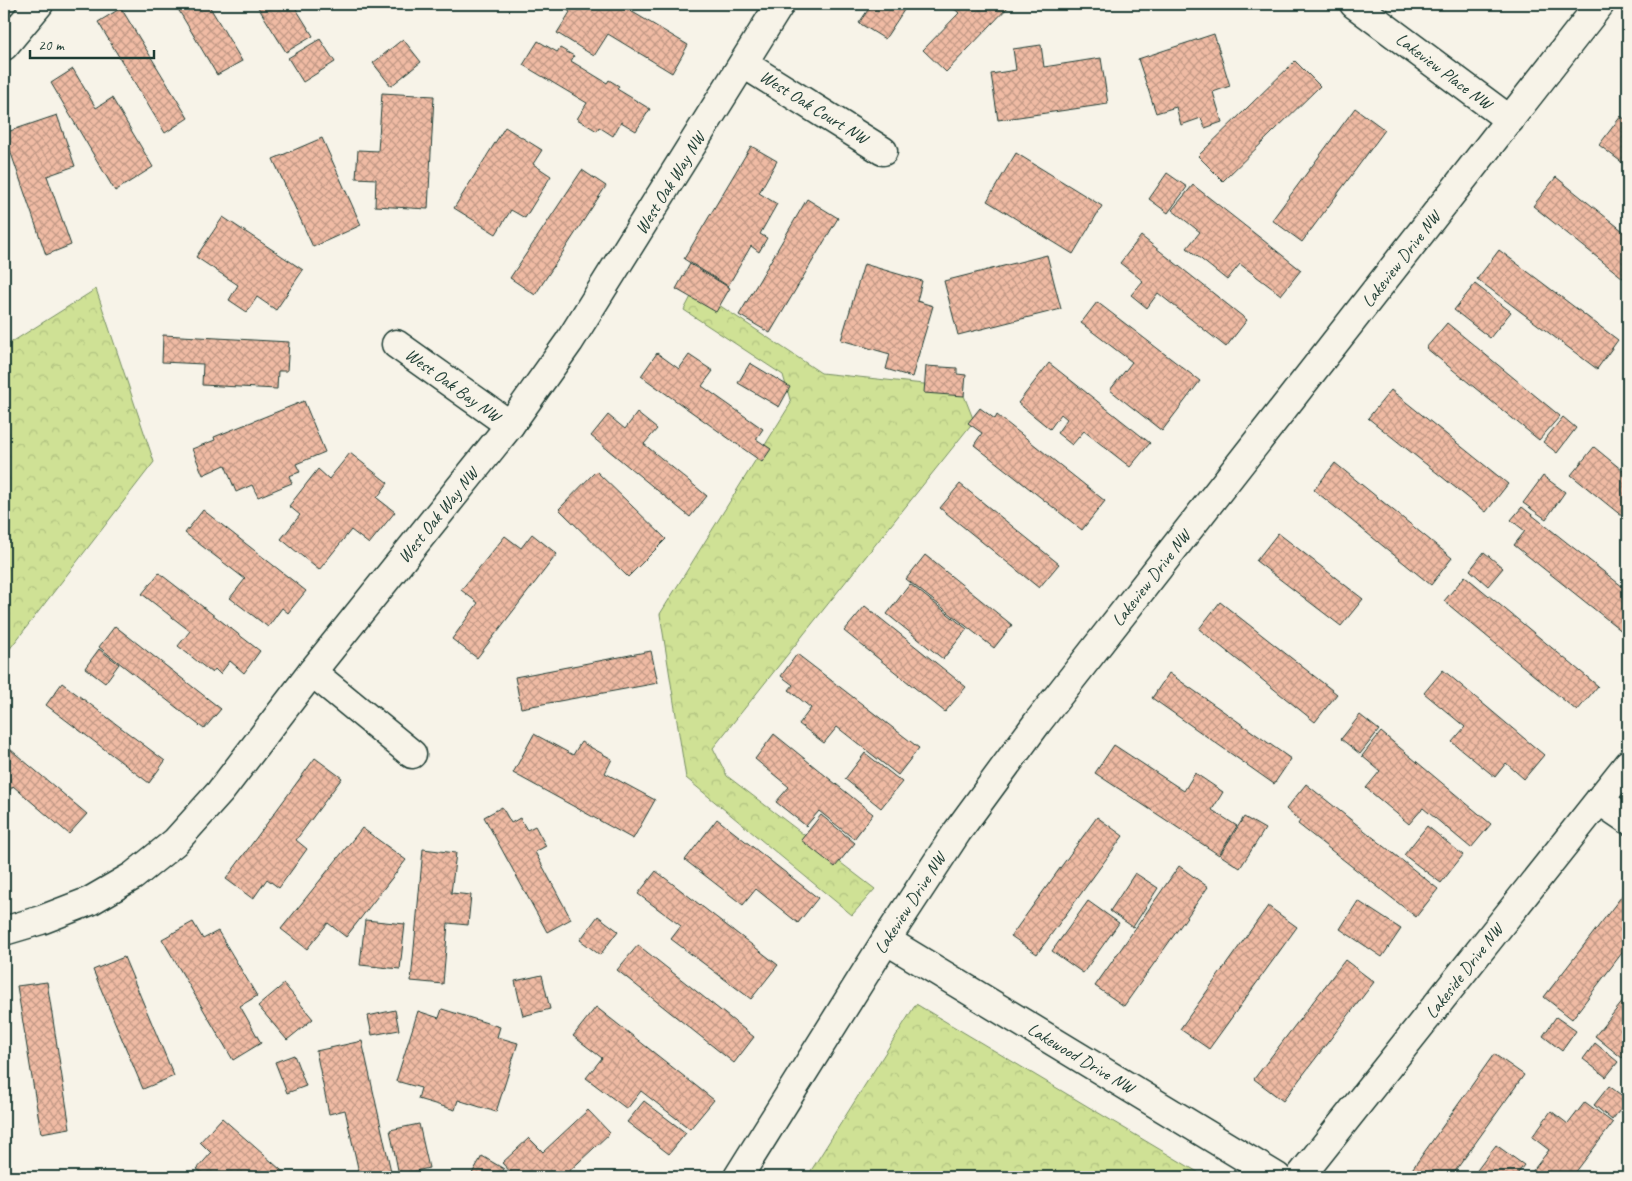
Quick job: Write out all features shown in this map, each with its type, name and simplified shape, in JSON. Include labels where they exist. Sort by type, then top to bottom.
[{"type":"street","points":[[4,46],[39,4]]},
{"type":"street","name":"West Oak Way NW","points":[[4,931],[41,920],[90,901],[133,876],[175,842],[220,792],[312,672],[510,426],[580,326],[780,4]]},
{"type":"street","name":"Lakeview Place NW","points":[[1354,4],[1510,120]]},
{"type":"street","name":"Lakeview Drive NW","points":[[738,1177],[886,940],[957,832],[1036,723],[1600,4]]},
{"type":"street","name":"West Oak Court NW","points":[[744,64],[883,151]]},
{"type":"street","name":"West Oak Bay NW","points":[[396,344],[510,426]]},
{"type":"street","points":[[312,672],[412,754]]},
{"type":"street","name":"Lakeside Drive NW","points":[[1300,1177],[1628,764]]},
{"type":"street","points":[[1600,801],[1628,820]]},
{"type":"street","name":"Lakewood Drive NW","points":[[886,940],[1277,1177]]},
{"type":"green space","points":[[96,289],[154,462],[5,655],[4,347]]},
{"type":"green space","points":[[695,289],[821,373],[961,388],[974,421],[713,748],[727,776],[875,889],[852,915],[686,778],[660,614],[791,403],[783,375],[684,310]]},
{"type":"green space","points":[[916,1004],[1206,1177],[807,1177]]},
{"type":"building","points":[[175,4],[208,4],[242,61],[217,75]]},
{"type":"building","points":[[256,4],[293,4],[313,36],[286,52]]},
{"type":"building","points":[[559,4],[619,4],[688,45],[672,73],[608,34],[594,56],[557,33],[570,12]]},
{"type":"building","points":[[872,4],[908,4],[885,39],[859,23]]},
{"type":"building","points":[[949,4],[1011,4],[946,72],[923,50],[959,13]]},
{"type":"building","points":[[121,8],[188,118],[165,133],[98,22]]},
{"type":"building","points":[[1214,34],[1230,86],[1213,92],[1222,122],[1205,128],[1201,118],[1181,125],[1176,107],[1156,113],[1138,59]]},
{"type":"building","points":[[320,39],[335,62],[303,82],[288,58]]},
{"type":"building","points":[[403,39],[421,62],[391,86],[373,63]]},
{"type":"building","points":[[538,41],[557,52],[560,48],[574,56],[571,61],[607,83],[609,80],[619,86],[617,89],[650,109],[636,131],[621,122],[613,136],[599,127],[597,131],[577,119],[587,103],[523,65]]},
{"type":"building","points":[[1041,45],[1044,67],[1101,58],[1108,104],[998,120],[991,74],[1016,70],[1013,49]]},
{"type":"building","points":[[1295,61],[1320,86],[1223,181],[1198,156]]},
{"type":"building","points":[[73,69],[96,108],[112,98],[153,167],[115,191],[51,83]]},
{"type":"building","points":[[382,93],[434,96],[428,209],[375,206],[376,179],[356,178],[358,150],[378,151]]},
{"type":"building","points":[[1355,108],[1385,130],[1302,242],[1272,220]]},
{"type":"building","points":[[57,115],[75,166],[47,176],[71,245],[46,255],[4,133]]},
{"type":"building","points":[[1621,116],[1628,122],[1628,167],[1599,145]]},
{"type":"building","points":[[505,127],[542,150],[533,164],[551,176],[525,218],[511,210],[496,234],[454,208]]},
{"type":"building","points":[[322,138],[361,225],[313,247],[273,159]]},
{"type":"building","points":[[751,146],[777,161],[759,193],[777,204],[760,234],[767,238],[759,252],[751,246],[728,286],[684,259]]},
{"type":"building","points":[[1016,153],[1102,206],[1073,254],[987,201]]},
{"type":"building","points":[[582,170],[606,186],[535,295],[510,278]]},
{"type":"building","points":[[1167,173],[1187,187],[1168,213],[1149,199]]},
{"type":"building","points":[[1556,177],[1628,235],[1628,282],[1533,206]]},
{"type":"building","points":[[1193,185],[1301,270],[1281,295],[1240,264],[1227,280],[1187,248],[1200,232],[1172,210]]},
{"type":"building","points":[[807,199],[838,218],[770,333],[739,315]]},
{"type":"building","points":[[223,217],[303,270],[276,310],[257,297],[247,312],[229,300],[238,285],[196,257]]},
{"type":"building","points":[[1141,236],[1247,320],[1226,347],[1158,293],[1147,308],[1131,295],[1143,281],[1120,263]]},
{"type":"building","points":[[1499,250],[1618,340],[1597,369],[1477,279]]},
{"type":"building","points":[[1047,255],[1061,309],[958,335],[944,281]]},
{"type":"building","points":[[690,264],[730,288],[716,312],[676,289]]},
{"type":"building","points":[[864,264],[922,281],[917,301],[933,306],[912,377],[886,369],[890,354],[841,340]]},
{"type":"building","points":[[1475,284],[1511,312],[1490,338],[1454,310]]},
{"type":"building","points":[[1097,302],[1200,381],[1162,431],[1110,390],[1132,362],[1081,323]]},
{"type":"building","points":[[1447,323],[1560,416],[1539,440],[1426,348]]},
{"type":"building","points":[[163,335],[289,342],[287,371],[278,371],[277,389],[202,385],[203,364],[162,362]]},
{"type":"building","points":[[657,353],[679,369],[689,355],[713,371],[702,386],[763,429],[756,439],[771,449],[762,462],[641,376]]},
{"type":"building","points":[[750,363],[790,387],[779,407],[738,383]]},
{"type":"building","points":[[1049,363],[1150,443],[1130,467],[1084,431],[1072,445],[1057,433],[1067,419],[1061,414],[1050,429],[1018,403]]},
{"type":"building","points":[[926,366],[957,368],[957,374],[966,375],[964,396],[924,393]]},
{"type":"building","points":[[1391,390],[1508,484],[1486,512],[1368,418]]},
{"type":"building","points":[[304,401],[325,452],[296,464],[300,472],[289,476],[292,483],[258,497],[252,485],[236,492],[225,465],[203,475],[192,449],[215,440],[214,437]]},
{"type":"building","points":[[980,408],[995,419],[997,415],[1105,501],[1082,530],[974,445],[982,433],[968,423]]},
{"type":"building","points":[[637,413],[657,429],[644,444],[707,496],[690,517],[591,436],[608,415],[625,429]]},
{"type":"building","points":[[1563,417],[1576,428],[1557,453],[1543,442]]},
{"type":"building","points":[[1594,447],[1628,475],[1628,521],[1571,475]]},
{"type":"building","points":[[350,453],[388,483],[377,498],[395,512],[369,544],[351,530],[319,570],[281,539],[300,515],[289,506],[318,469],[329,479]]},
{"type":"building","points":[[1335,463],[1452,558],[1431,585],[1314,490]]},
{"type":"building","points":[[596,471],[666,539],[628,577],[559,509]]},
{"type":"building","points":[[1543,476],[1565,492],[1546,519],[1523,503]]},
{"type":"building","points":[[960,484],[1059,564],[1039,588],[940,508]]},
{"type":"building","points":[[1522,507],[1628,591],[1628,636],[1514,545],[1525,531],[1511,520]]},
{"type":"building","points":[[203,510],[306,591],[288,613],[282,608],[268,627],[230,598],[245,579],[185,533]]},
{"type":"building","points":[[1278,533],[1363,599],[1341,626],[1256,561]]},
{"type":"building","points":[[532,534],[557,554],[477,658],[452,639],[478,603],[461,590],[505,536],[521,548]]},
{"type":"building","points":[[1484,552],[1503,568],[1488,586],[1470,570]]},
{"type":"building","points":[[925,555],[1012,625],[994,648],[906,579]]},
{"type":"building","points":[[159,573],[260,651],[244,673],[230,661],[220,674],[215,669],[212,673],[178,646],[190,631],[142,594]]},
{"type":"building","points":[[1465,576],[1598,686],[1577,711],[1444,601]]},
{"type":"building","points":[[910,584],[967,629],[943,659],[887,614]]},
{"type":"building","points":[[1220,602],[1337,694],[1315,722],[1199,629]]},
{"type":"building","points":[[865,606],[966,687],[945,712],[844,631]]},
{"type":"building","points":[[115,626],[221,709],[204,729],[99,647]]},
{"type":"building","points":[[99,649],[119,664],[105,683],[85,668]]},
{"type":"building","points":[[651,651],[658,683],[521,708],[515,677]]},
{"type":"building","points":[[797,654],[919,748],[898,775],[837,727],[824,743],[799,724],[811,708],[789,690],[793,685],[781,676]]},
{"type":"building","points":[[1443,670],[1544,755],[1524,779],[1506,763],[1495,777],[1452,742],[1465,727],[1424,693]]},
{"type":"building","points":[[1169,673],[1291,759],[1274,784],[1152,698]]},
{"type":"building","points":[[62,683],[165,761],[149,783],[46,705]]},
{"type":"building","points":[[1360,715],[1379,730],[1360,754],[1341,739]]},
{"type":"building","points":[[1381,732],[1491,824],[1471,848],[1423,808],[1409,824],[1366,788],[1380,771],[1362,756]]},
{"type":"building","points":[[534,734],[573,755],[581,742],[612,759],[605,773],[655,800],[633,839],[513,773]]},
{"type":"building","points":[[774,734],[873,814],[854,839],[819,811],[806,826],[776,802],[789,787],[755,759]]},
{"type":"building","points":[[4,744],[87,814],[69,834],[13,786],[4,798]]},
{"type":"building","points":[[1114,745],[1184,791],[1195,773],[1223,792],[1212,810],[1237,826],[1219,855],[1095,773]]},
{"type":"building","points":[[865,753],[902,782],[881,808],[845,779]]},
{"type":"building","points":[[315,758],[342,778],[296,840],[307,849],[279,888],[267,879],[253,899],[226,879]]},
{"type":"building","points":[[1306,784],[1438,889],[1416,917],[1298,824],[1300,821],[1286,809]]},
{"type":"building","points":[[502,807],[511,823],[520,818],[527,830],[535,826],[546,846],[535,852],[571,919],[547,932],[484,817]]},
{"type":"building","points":[[821,815],[855,843],[835,867],[801,840]]},
{"type":"building","points":[[1097,817],[1123,836],[1037,954],[1011,936]]},
{"type":"building","points":[[1244,817],[1265,829],[1240,868],[1220,855]]},
{"type":"building","points":[[717,819],[818,898],[798,923],[756,889],[743,905],[685,860]]},
{"type":"building","points":[[1427,826],[1463,855],[1441,883],[1404,855]]},
{"type":"building","points":[[362,828],[406,860],[346,937],[328,923],[307,949],[281,929]]},
{"type":"building","points":[[423,849],[456,853],[451,893],[471,895],[468,925],[448,923],[443,984],[411,981]]},
{"type":"building","points":[[1179,866],[1208,887],[1124,1006],[1095,986]]},
{"type":"building","points":[[656,871],[778,965],[751,999],[671,939],[681,926],[638,894]]},
{"type":"building","points":[[1135,873],[1158,888],[1133,927],[1110,911]]},
{"type":"building","points":[[1628,888],[1628,945],[1572,1019],[1544,997]]},
{"type":"building","points":[[1088,901],[1119,923],[1083,973],[1052,951]]},
{"type":"building","points":[[1358,901],[1401,929],[1382,957],[1340,929]]},
{"type":"building","points":[[1268,906],[1297,927],[1209,1049],[1180,1029]]},
{"type":"building","points":[[598,916],[618,931],[600,955],[580,940]]},
{"type":"building","points":[[365,920],[405,924],[400,969],[360,965]]},
{"type":"building","points":[[193,922],[203,939],[218,931],[257,996],[240,1006],[261,1043],[233,1060],[162,939]]},
{"type":"building","points":[[638,945],[754,1037],[734,1063],[617,970]]},
{"type":"building","points":[[124,957],[174,1076],[143,1089],[93,970]]},
{"type":"building","points":[[1345,960],[1374,982],[1283,1101],[1254,1079]]},
{"type":"building","points":[[542,975],[550,1009],[523,1016],[515,981]]},
{"type":"building","points":[[47,982],[70,1128],[41,1133],[17,986]]},
{"type":"building","points":[[284,984],[313,1019],[287,1040],[258,1006]]},
{"type":"building","points":[[1628,995],[1628,1051],[1622,1058],[1595,1036]]},
{"type":"building","points":[[596,1007],[714,1100],[690,1129],[641,1091],[627,1109],[586,1078],[602,1058],[573,1036]]},
{"type":"building","points":[[442,1009],[500,1027],[497,1037],[518,1043],[496,1112],[458,1100],[455,1110],[418,1099],[421,1088],[396,1081],[418,1011],[439,1018]]},
{"type":"building","points":[[395,1010],[399,1030],[372,1035],[368,1016]]},
{"type":"building","points":[[1556,1017],[1576,1031],[1562,1051],[1543,1036]]},
{"type":"building","points":[[362,1041],[392,1176],[360,1177],[345,1110],[329,1114],[316,1051]]},
{"type":"building","points":[[1595,1043],[1618,1062],[1606,1077],[1583,1059]]},
{"type":"building","points":[[1494,1054],[1524,1075],[1451,1177],[1412,1177],[1408,1175]]},
{"type":"building","points":[[294,1055],[306,1086],[287,1093],[275,1062]]},
{"type":"building","points":[[1609,1086],[1628,1100],[1612,1120],[1594,1105]]},
{"type":"building","points":[[644,1101],[686,1133],[669,1154],[627,1122]]},
{"type":"building","points":[[1585,1102],[1613,1123],[1572,1177],[1528,1177],[1549,1150],[1532,1137],[1551,1111],[1568,1124]]},
{"type":"building","points":[[588,1110],[610,1133],[563,1177],[515,1177],[502,1163],[529,1138],[543,1152]]},
{"type":"building","points":[[222,1118],[289,1177],[207,1177],[197,1169],[211,1153],[200,1142]]},
{"type":"building","points":[[419,1124],[429,1168],[399,1175],[390,1130]]},
{"type":"building","points":[[1496,1145],[1524,1165],[1515,1177],[1472,1177]]},
{"type":"building","points":[[482,1156],[504,1169],[499,1177],[470,1177]]}]
